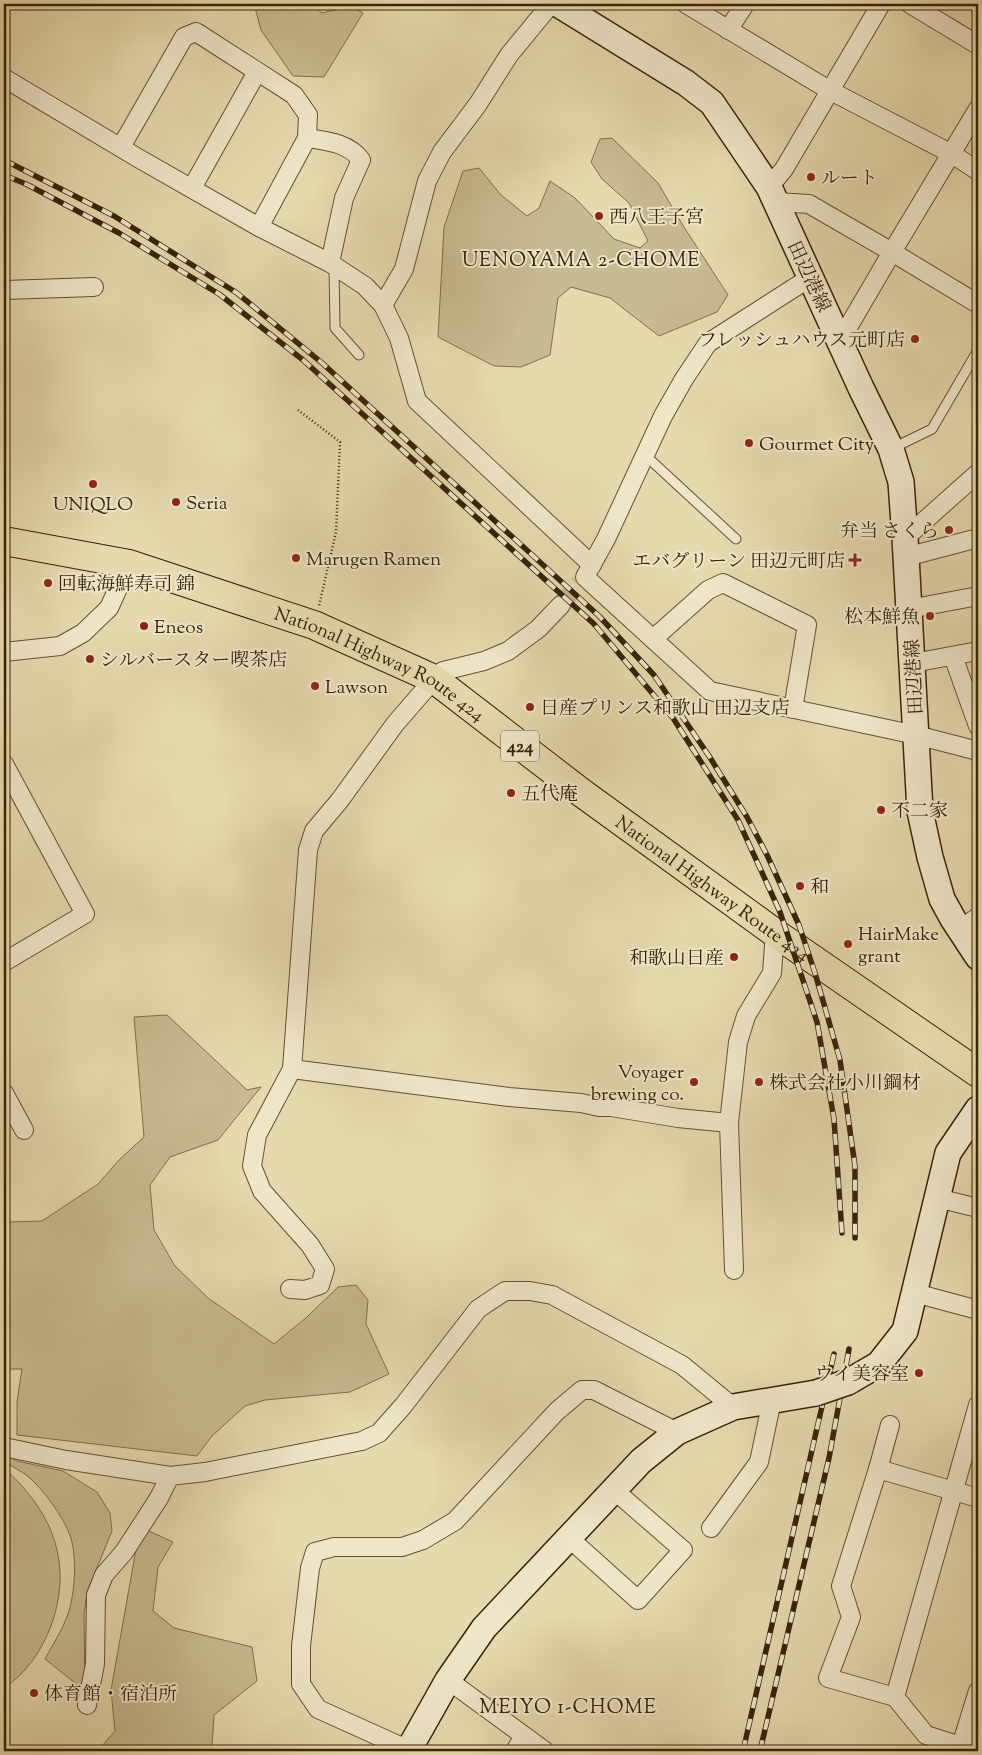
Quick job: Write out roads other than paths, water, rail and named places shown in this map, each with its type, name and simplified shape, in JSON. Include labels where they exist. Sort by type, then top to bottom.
[{"type":"highway","name":"National Highway Route 424","points":[[4,541],[129,564],[314,625],[434,679],[582,793],[775,933],[978,1073]]},
{"type":"main road","name":"田辺港線","points":[[558,4],[686,83],[712,103],[772,194],[891,449],[901,482],[913,663],[920,811],[930,857],[942,898],[969,923],[978,957]]},
{"type":"main road","points":[[408,1750],[448,1680],[484,1628],[641,1461],[677,1432],[733,1407],[816,1393],[848,1382],[879,1364],[905,1330],[948,1153],[978,1109]]},
{"type":"street","points":[[383,305],[404,269],[427,181],[442,152],[478,104],[509,55],[558,4]]},
{"type":"street","points":[[687,4],[829,90],[952,154],[978,171]]},
{"type":"street","points":[[728,30],[745,4]]},
{"type":"street","points":[[881,4],[829,90],[772,194],[809,204],[978,304]]},
{"type":"street","points":[[910,4],[978,45]]},
{"type":"street","points":[[121,147],[184,37],[196,32],[294,95],[308,115],[307,138],[259,227]]},
{"type":"street","points":[[192,188],[257,72]]},
{"type":"street","points":[[4,78],[259,227],[332,265],[365,286],[383,305],[399,338],[417,401],[585,575],[710,691],[916,735],[978,751]]},
{"type":"street","points":[[840,341],[978,109]]},
{"type":"street","points":[[307,138],[330,142],[355,151],[361,160],[344,198],[332,265]]},
{"type":"street","points":[[585,575],[668,408],[708,342],[811,277]]},
{"type":"street","points":[[4,290],[94,287]]},
{"type":"street","points":[[906,547],[978,473]]},
{"type":"street","points":[[906,547],[978,538]]},
{"type":"street","points":[[4,652],[60,646],[83,633],[109,608],[129,564]]},
{"type":"street","points":[[653,639],[708,590],[723,583],[807,625],[794,709]]},
{"type":"street","points":[[909,608],[978,596]]},
{"type":"street","points":[[290,1289],[304,1290],[320,1285],[325,1269],[310,1245],[262,1191],[252,1166],[257,1135],[292,1070],[308,850],[314,831],[340,800],[395,724],[434,679],[443,671],[484,662],[508,651],[538,629],[561,605]]},
{"type":"street","points":[[913,663],[978,651]]},
{"type":"street","points":[[953,656],[978,726]]},
{"type":"street","points":[[4,764],[85,914],[4,962]]},
{"type":"street","points":[[734,1270],[729,1123],[738,1042],[746,1016],[772,973],[775,933]]},
{"type":"street","points":[[292,1070],[509,1097],[581,1103],[678,1118],[729,1123]]},
{"type":"street","points":[[4,1093],[24,1130]]},
{"type":"street","points":[[937,1198],[978,1208]]},
{"type":"street","points":[[4,1447],[66,1460],[170,1476],[205,1472],[362,1441],[379,1433],[403,1406],[478,1309],[506,1291],[530,1291],[552,1295],[682,1365],[733,1407]]},
{"type":"street","points":[[915,1294],[978,1310]]},
{"type":"street","points":[[408,1750],[318,1709],[302,1684],[302,1646],[310,1568],[314,1552],[334,1547],[402,1547],[423,1540],[455,1521],[557,1411],[582,1390],[594,1390],[677,1432]]},
{"type":"street","points":[[711,1528],[759,1462],[772,1400]]},
{"type":"street","points":[[895,1697],[978,1404]]},
{"type":"street","points":[[890,1425],[841,1586],[852,1617],[828,1678],[895,1697],[926,1735],[966,1749],[978,1691]]},
{"type":"street","points":[[878,1469],[978,1498]]},
{"type":"street","points":[[87,1705],[95,1664],[96,1595],[104,1575],[128,1546],[159,1498],[170,1476]]},
{"type":"street","points":[[569,1538],[638,1600],[682,1550],[614,1490]]},
{"type":"street","points":[[448,1680],[545,1751]]},
{"type":"street","points":[[515,1751],[524,1736]]},
{"type":"lane","points":[[332,265],[335,328],[359,355]]},
{"type":"lane","points":[[891,449],[932,429],[978,350]]},
{"type":"lane","points":[[645,455],[736,538]]},
{"type":"tunnel","points":[[561,605],[579,583]]},
{"type":"railway","points":[[4,160],[114,216],[237,293],[321,362],[599,616],[654,675],[709,756],[747,817],[767,855],[799,925],[840,1060],[855,1166],[855,1238]]},
{"type":"railway","points":[[4,175],[26,184],[119,233],[219,294],[303,360],[594,624],[673,718],[738,820],[780,912],[817,1022],[834,1119],[842,1233]]},
{"type":"railway","points":[[760,1751],[829,1458],[849,1349]]},
{"type":"railway","points":[[743,1751],[834,1354]]},
{"type":"place","name":"ルート","points":[[811,177]]},
{"type":"place","name":"西八王子宮","points":[[599,216]]},
{"type":"place","name":"フレッシュハウス元町店","points":[[915,339]]},
{"type":"place","name":"Gourmet City","points":[[749,443]]},
{"type":"place","name":"UNIQLO","points":[[93,484]]},
{"type":"place","name":"Seria","points":[[176,502]]},
{"type":"place","name":"弁当 さくら","points":[[949,530]]},
{"type":"place","name":"Marugen Ramen","points":[[296,558]]},
{"type":"place","name":"エバグリーン 田辺元町店","points":[[855,560]]},
{"type":"place","name":"回転海鮮寿司 錦","points":[[48,583]]},
{"type":"place","name":"松本鮮魚","points":[[930,616]]},
{"type":"place","name":"Eneos","points":[[144,626]]},
{"type":"place","name":"シルバースター喫茶店","points":[[90,659]]},
{"type":"place","name":"Lawson","points":[[315,686]]},
{"type":"place","name":"日産プリンス和歌山 田辺支店","points":[[530,707]]},
{"type":"place","name":"五代庵","points":[[511,793]]},
{"type":"place","name":"不二家","points":[[881,810]]},
{"type":"place","name":"和","points":[[800,886]]},
{"type":"place","name":"HairMake grant","points":[[848,944]]},
{"type":"place","name":"和歌山日産","points":[[734,957]]},
{"type":"place","name":"Voyager brewing co.","points":[[694,1082]]},
{"type":"place","name":"株式会社小川鋼材","points":[[759,1082]]},
{"type":"place","name":"ウイ美容室","points":[[919,1373]]},
{"type":"place","name":"体育館・宿泊所","points":[[34,1693]]},
{"type":"district","name":"UENOYAMA 2-CHOME","points":[[581,259]]},
{"type":"district","name":"MEIYO 1-CHOME","points":[[568,1706]]}]
